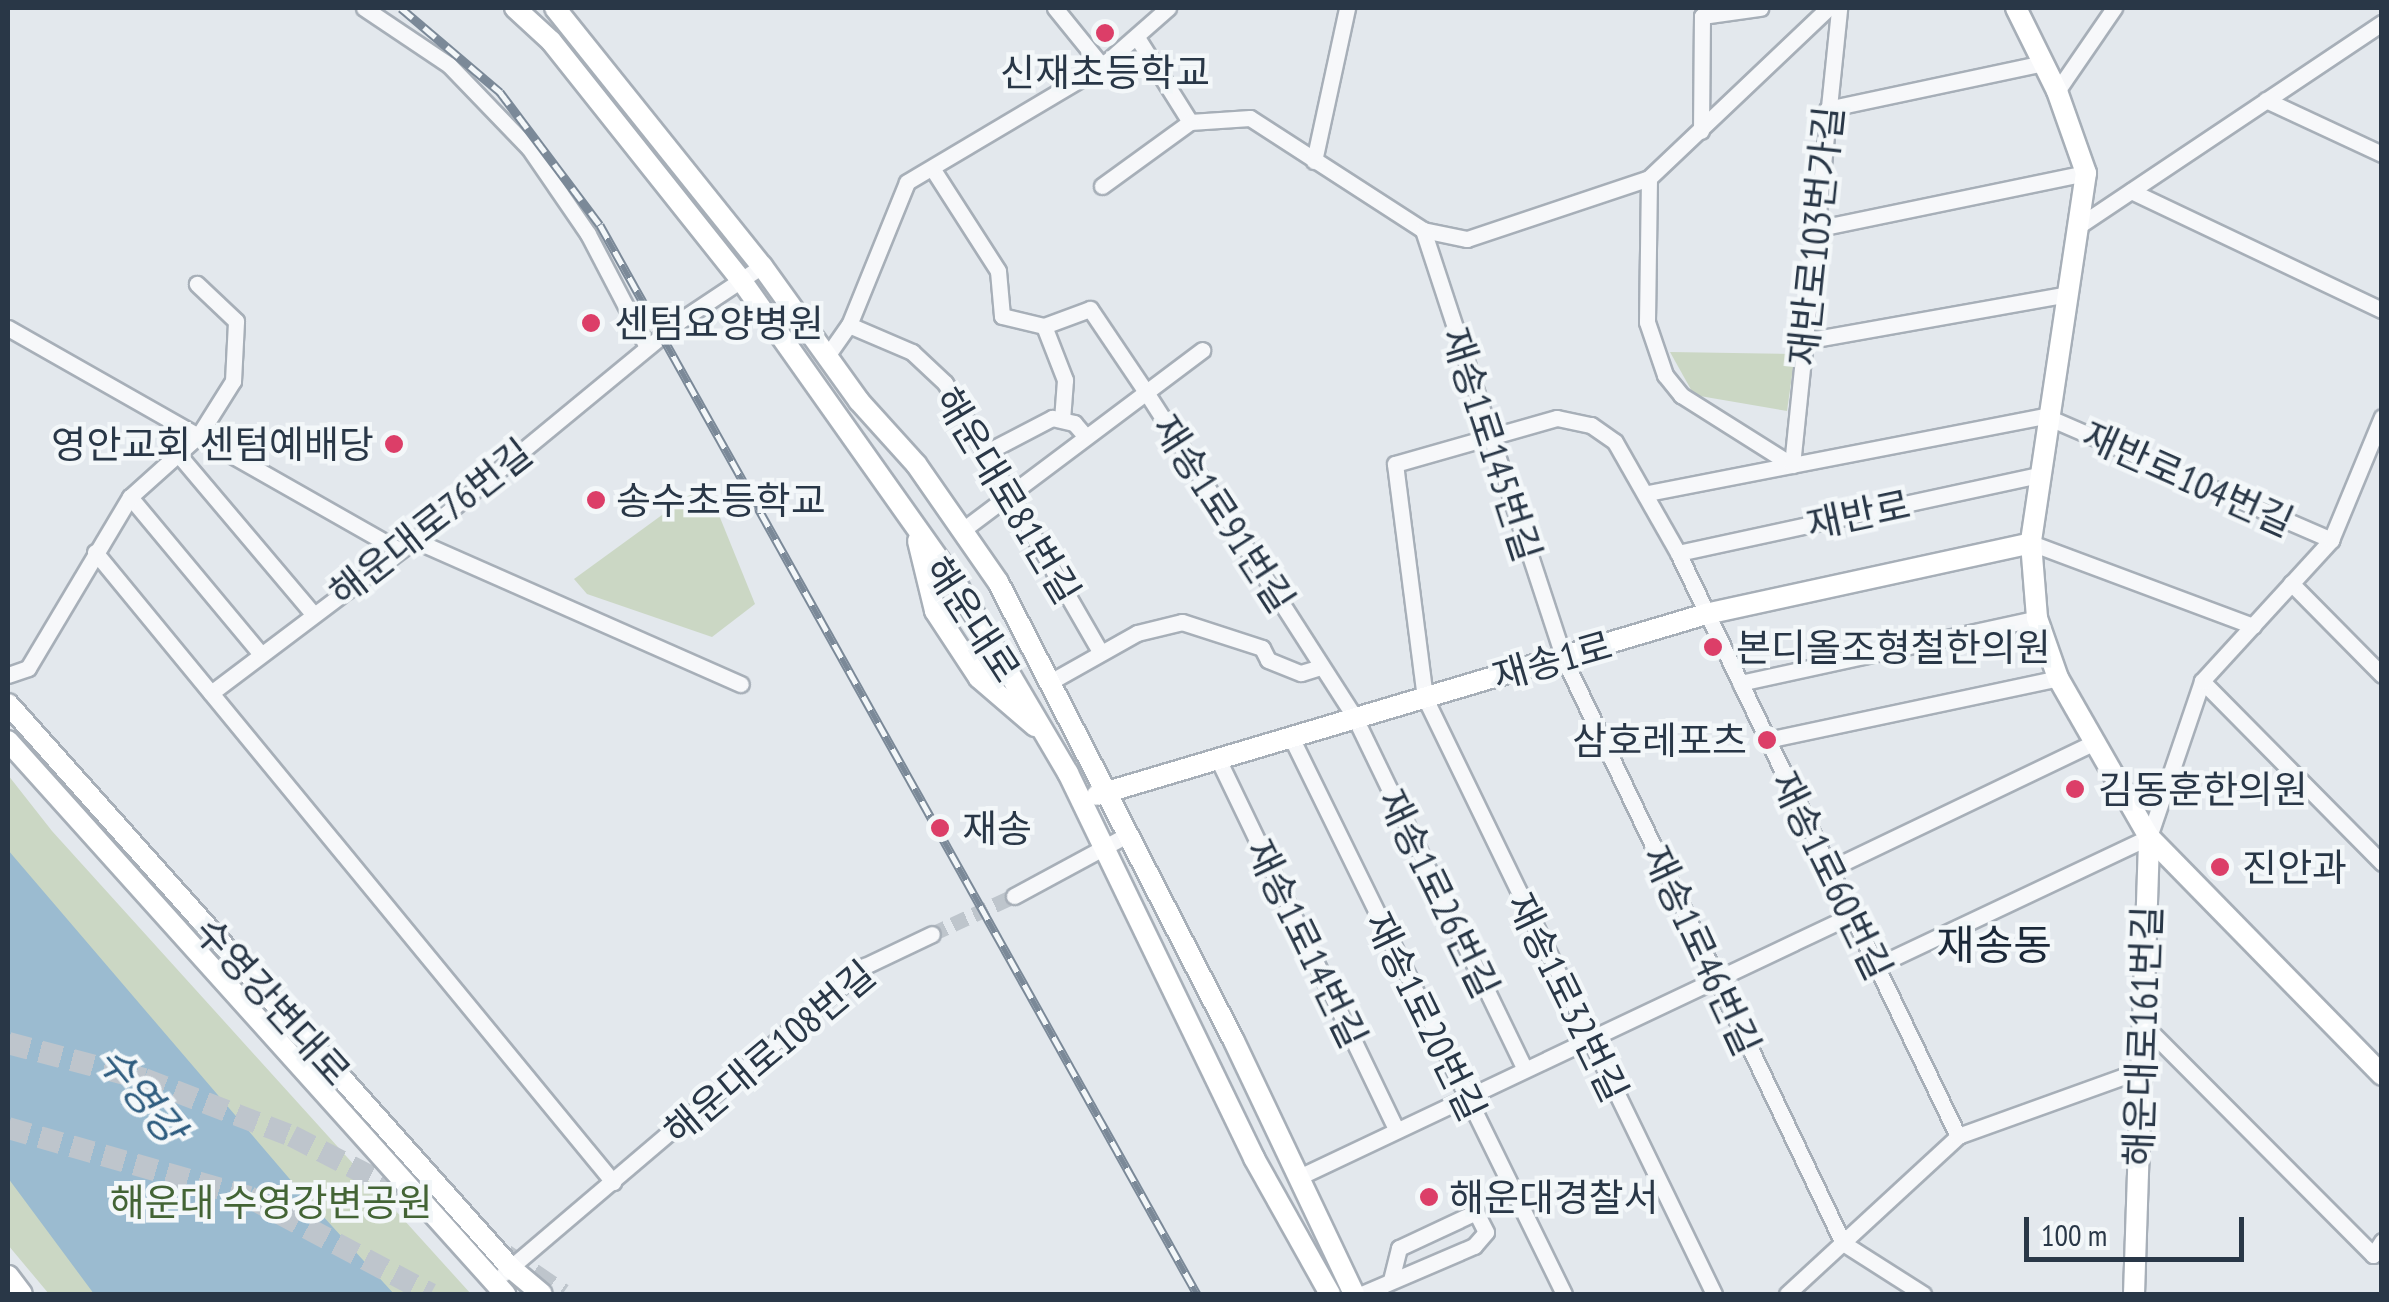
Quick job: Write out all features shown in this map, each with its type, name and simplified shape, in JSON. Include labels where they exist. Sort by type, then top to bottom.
[{"type":"highway","points":[[8,1277],[21,1294]]},
{"type":"main road","name":"해운대로","points":[[515,8],[552,41],[741,280],[916,534],[959,588],[1047,736],[1254,1158],[1330,1294]]},
{"type":"main road","name":"해운대로","points":[[554,8],[570,23],[762,266],[827,356],[964,529],[1050,682],[1354,1294]]},
{"type":"main road","points":[[552,41],[586,8]]},
{"type":"main road","points":[[2016,8],[2057,92],[2086,173],[2083,223],[2045,416],[2030,543],[2037,618],[2058,678],[2149,836],[2382,1075]]},
{"type":"main road","points":[[916,534],[935,610],[979,678],[1047,736]]},
{"type":"main road","name":"재송1로","points":[[1080,801],[1706,614],[2030,543]]},
{"type":"main road","name":"수영강변대로","points":[[8,704],[510,1268],[539,1294]]},
{"type":"main road","points":[[8,741],[500,1290]]},
{"type":"main road","name":"해운대로161번길","points":[[2134,1294],[2149,836]]},
{"type":"street","points":[[364,8],[448,65],[529,148],[588,234],[647,347]]},
{"type":"street","points":[[1055,8],[1102,66]]},
{"type":"street","points":[[827,356],[849,326],[907,182],[1102,66],[1168,8]]},
{"type":"street","points":[[1314,160],[1348,8]]},
{"type":"street","points":[[1701,131],[1702,16],[1760,8]]},
{"type":"street","points":[[1102,186],[1190,122],[1250,118],[1423,230],[1467,239],[1496,234],[1649,178],[1828,8]]},
{"type":"street","name":"재반로103번가길","points":[[1792,465],[1838,8]]},
{"type":"street","points":[[2057,92],[2114,8]]},
{"type":"street","points":[[2083,223],[2382,23]]},
{"type":"street","points":[[1138,38],[1190,122]]},
{"type":"street","points":[[1827,109],[2044,63]]},
{"type":"street","points":[[2266,100],[2382,154]]},
{"type":"street","points":[[932,168],[998,271],[1002,316],[1044,326],[1065,380],[1062,420]]},
{"type":"street","points":[[1815,228],[2086,173]]},
{"type":"street","points":[[1649,178],[1647,322],[1665,375],[1682,394],[1792,465]]},
{"type":"street","points":[[2131,190],[2382,310]]},
{"type":"street","name":"재송1로145번길","points":[[1423,230],[1486,436],[1564,656]]},
{"type":"street","name":"해운대로76번길","points":[[211,693],[414,540],[647,347],[762,266]]},
{"type":"street","points":[[8,675],[28,668],[130,497],[200,435],[233,381],[236,321],[196,284]]},
{"type":"street","points":[[1804,341],[2069,294]]},
{"type":"street","name":"재송1로91번길","points":[[1044,326],[1090,309],[1355,718]]},
{"type":"street","name":"해운대로81번길","points":[[849,326],[912,352],[945,383],[1100,652]]},
{"type":"street","points":[[8,328],[399,550]]},
{"type":"street","points":[[964,529],[1202,350]]},
{"type":"street","points":[[1648,494],[2045,416]]},
{"type":"street","name":"재반로104번길","points":[[2045,416],[2331,540]]},
{"type":"street","points":[[1876,966],[2149,836],[2202,681],[2331,540],[2382,417]]},
{"type":"street","name":"재송1로60번길","points":[[1486,436],[1556,418],[1591,425],[1615,442],[1648,494],[1678,553],[1958,1136]]},
{"type":"street","points":[[985,453],[1023,430],[1062,420],[1086,437]]},
{"type":"street","name":"재송1로32번길","points":[[1486,436],[1395,464],[1424,698],[1586,1038],[1714,1294]]},
{"type":"street","points":[[178,454],[313,614]]},
{"type":"street","name":"재반로","points":[[1678,553],[2038,476]]},
{"type":"street","points":[[130,497],[260,654]]},
{"type":"street","points":[[414,540],[741,684]]},
{"type":"street","points":[[2030,543],[2252,626]]},
{"type":"street","points":[[95,552],[614,1182]]},
{"type":"street","points":[[2291,583],[2382,676]]},
{"type":"street","points":[[1740,683],[2037,618]]},
{"type":"street","points":[[1050,682],[1137,632],[1182,622],[1246,641],[1300,673],[1321,667]]},
{"type":"street","name":"재송1로46번길","points":[[1564,656],[1843,1243]]},
{"type":"street","points":[[1768,740],[2058,678]]},
{"type":"street","points":[[2202,681],[2382,863]]},
{"type":"street","name":"재송1로26번길","points":[[1355,718],[1524,1067]]},
{"type":"street","name":"재송1로20번길","points":[[1291,737],[1564,1294]]},
{"type":"street","points":[[1830,869],[2094,743]]},
{"type":"street","name":"재송1로14번길","points":[[1218,758],[1394,1127]]},
{"type":"street","points":[[1014,896],[1127,835]]},
{"type":"street","points":[[1299,1177],[1394,1127],[1852,915]]},
{"type":"street","name":"해운대로108번길","points":[[500,1290],[510,1268],[864,966],[932,934]]},
{"type":"street","points":[[2143,1024],[2373,1256],[2382,1241]]},
{"type":"street","points":[[1787,1294],[1958,1136],[2141,1070]]},
{"type":"street","points":[[1362,1294],[1474,1246],[1486,1232],[1476,1212],[1399,1248],[1391,1279]]},
{"type":"street","points":[[1843,1243],[1923,1294]]},
{"type":"green space","points":[[1670,352],[1795,354],[1787,411],[1694,395]]},
{"type":"green space","points":[[706,483],[755,604],[712,637],[587,594],[574,579]]},
{"type":"green space","name":"수영강","points":[[8,775],[52,831],[471,1294],[49,1294],[8,1245]]},
{"type":"water","name":"수영강","points":[[8,850],[300,1191],[394,1294],[94,1294],[8,1178]]},
{"type":"tunnel","points":[[932,934],[1014,896]]},
{"type":"tunnel","points":[[8,1043],[144,1079],[292,1136],[451,1218],[562,1294]]},
{"type":"tunnel","points":[[8,1128],[249,1197],[431,1294]]},
{"type":"railway","points":[[401,8],[500,92],[600,225],[1197,1294]]},
{"type":"place","name":"신재초등학교","points":[[1105,33]]},
{"type":"place","name":"센텀요양병원","points":[[591,323]]},
{"type":"place","name":"영안교회 센텀예배당","points":[[394,444]]},
{"type":"place","name":"송수초등학교","points":[[596,500]]},
{"type":"place","name":"본디올조형철한의원","points":[[1713,647]]},
{"type":"place","name":"삼호레포츠","points":[[1767,740]]},
{"type":"place","name":"김동훈한의원","points":[[2075,789]]},
{"type":"place","name":"재송","points":[[940,828]]},
{"type":"place","name":"진안과","points":[[2220,867]]},
{"type":"place","name":"해운대경찰서","points":[[1429,1197]]},
{"type":"district","name":"재송동","points":[[1994,945]]},
{"type":"park label","name":"해운대 수영강변공원","points":[[271,1202]]}]
